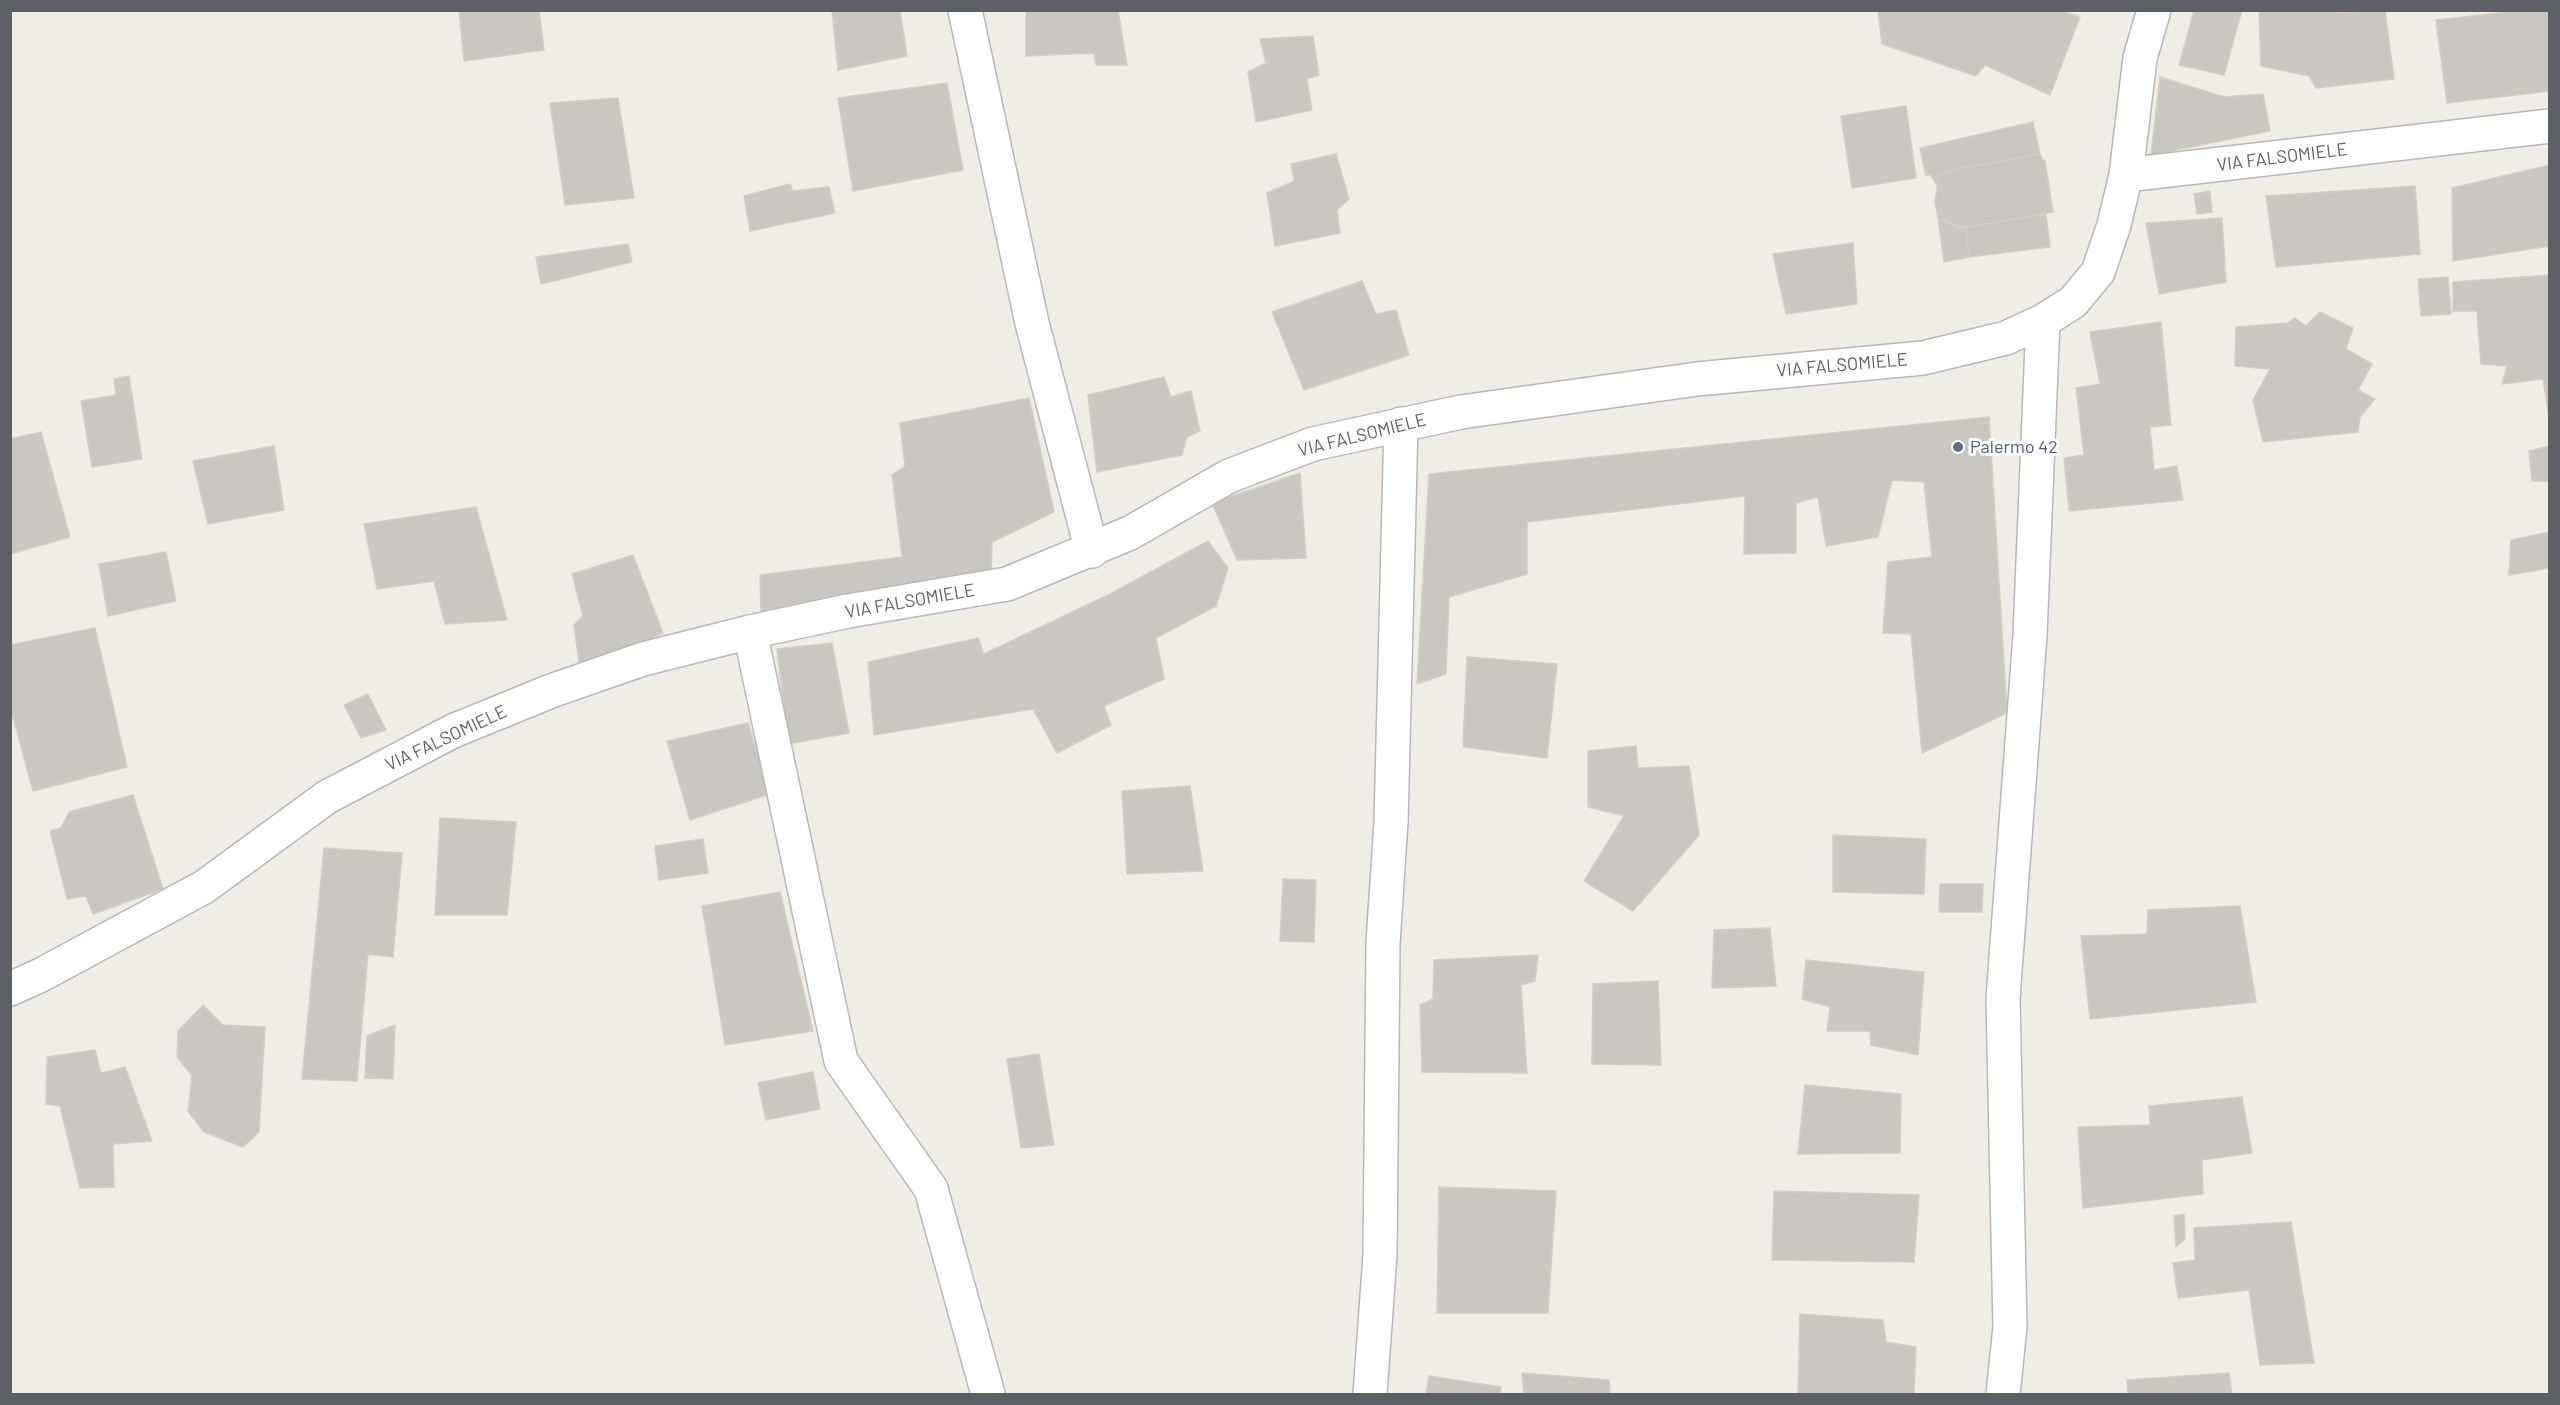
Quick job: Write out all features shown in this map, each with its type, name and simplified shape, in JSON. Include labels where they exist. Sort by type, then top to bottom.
[{"type":"street","points":[[965,10],[1032,323],[1092,551]]},
{"type":"street","points":[[2126,175],[2140,58],[2154,10]]},
{"type":"street","name":"VIA FALSOMIELE","points":[[10,989],[41,975],[204,887],[327,797],[453,731],[551,691],[643,659],[750,632],[848,611],[1007,584],[1092,551],[1130,533],[1229,476],[1313,444],[1461,412],[1697,379],[1923,358],[2006,338],[2043,321],[2073,302],[2098,272],[2114,225],[2126,175],[2550,126]]},
{"type":"street","points":[[2003,1395],[2010,1327],[2003,998],[2030,635],[2043,321]]},
{"type":"street","points":[[1370,1395],[1380,1256],[1383,943],[1391,822],[1401,424]]},
{"type":"street","points":[[750,632],[841,1061],[931,1189],[988,1395]]},
{"type":"building","points":[[459,10],[539,10],[544,50],[464,61]]},
{"type":"building","points":[[832,10],[900,10],[907,56],[838,70]]},
{"type":"building","points":[[1026,10],[1118,10],[1127,65],[1096,65],[1094,53],[1026,56]]},
{"type":"building","points":[[1878,10],[2060,10],[2080,17],[2050,95],[1985,65],[1976,76],[1882,44]]},
{"type":"building","points":[[2242,10],[2224,75],[2179,65],[2194,11]]},
{"type":"building","points":[[2259,10],[2332,10],[2332,13],[2385,10],[2394,79],[2316,88],[2309,76],[2261,66]]},
{"type":"building","points":[[2526,10],[2550,10],[2550,91],[2447,103],[2436,20]]},
{"type":"building","points":[[1313,36],[1319,75],[1307,79],[1312,110],[1256,122],[1248,72],[1266,63],[1260,39]]},
{"type":"building","points":[[2160,77],[2224,97],[2263,94],[2270,131],[2151,155]]},
{"type":"building","points":[[947,83],[963,170],[853,191],[838,98]]},
{"type":"building","points":[[618,98],[634,198],[565,205],[550,103]]},
{"type":"building","points":[[1906,106],[1916,178],[1852,188],[1841,116]]},
{"type":"building","points":[[2033,122],[2040,154],[1947,171],[1939,175],[1937,185],[1930,174],[1926,176],[1920,148]]},
{"type":"building","points":[[1336,154],[1349,199],[1337,210],[1340,233],[1275,246],[1267,193],[1294,181],[1291,164]]},
{"type":"building","points":[[2040,154],[2045,161],[2053,212],[1963,228],[1938,218],[1935,202],[1939,175],[1956,169]]},
{"type":"building","points":[[2550,165],[2550,246],[2453,261],[2452,188]]},
{"type":"building","points":[[790,184],[793,191],[829,187],[835,213],[750,231],[744,196]]},
{"type":"building","points":[[2415,186],[2420,254],[2276,267],[2266,196]]},
{"type":"building","points":[[2210,191],[2212,212],[2197,214],[2194,194]]},
{"type":"building","points":[[2046,214],[2050,247],[1969,257],[1966,227]]},
{"type":"building","points":[[1938,218],[1957,227],[1966,227],[1969,257],[1944,262]]},
{"type":"building","points":[[2222,218],[2226,282],[2159,294],[2146,223]]},
{"type":"building","points":[[1853,243],[1857,304],[1786,314],[1773,254]]},
{"type":"building","points":[[628,244],[632,262],[541,284],[536,257]]},
{"type":"building","points":[[2550,275],[2550,423],[2543,379],[2502,384],[2507,366],[2481,364],[2477,311],[2453,311],[2453,282]]},
{"type":"building","points":[[2448,277],[2451,314],[2421,316],[2418,279]]},
{"type":"building","points":[[1362,281],[1376,314],[1396,310],[1409,355],[1304,390],[1272,312]]},
{"type":"building","points":[[2320,312],[2353,328],[2346,349],[2372,364],[2358,390],[2375,399],[2360,417],[2358,432],[2263,442],[2253,400],[2270,369],[2235,366],[2236,327],[2288,323],[2295,318],[2306,326]]},
{"type":"building","points":[[2161,322],[2171,425],[2150,427],[2154,470],[2177,466],[2183,500],[2069,511],[2064,458],[2084,455],[2076,388],[2100,384],[2090,332]]},
{"type":"building","points":[[129,376],[142,459],[92,467],[81,401],[116,395],[114,379]]},
{"type":"building","points":[[1164,377],[1171,397],[1191,391],[1200,431],[1187,437],[1182,455],[1097,472],[1088,395]]},
{"type":"building","points":[[1029,398],[1054,512],[992,542],[991,577],[761,614],[760,575],[902,557],[892,475],[905,466],[900,423]]},
{"type":"building","points":[[1989,417],[2007,713],[1922,753],[1911,634],[1883,633],[1888,562],[1932,557],[1924,482],[1892,480],[1878,537],[1826,546],[1818,497],[1796,503],[1796,553],[1744,554],[1745,496],[1527,522],[1527,574],[1449,597],[1446,674],[1417,684],[1429,474]]},
{"type":"building","points":[[41,432],[70,537],[10,554],[10,439]]},
{"type":"building","points":[[274,446],[284,510],[208,524],[193,461]]},
{"type":"building","points":[[2550,446],[2550,481],[2532,481],[2529,451]]},
{"type":"building","points":[[1300,473],[1306,558],[1237,560],[1212,503]]},
{"type":"building","points":[[476,507],[507,620],[445,624],[434,581],[377,589],[364,524]]},
{"type":"building","points":[[2550,532],[2550,568],[2509,575],[2511,540]]},
{"type":"building","points":[[1208,541],[1228,568],[1216,606],[1156,638],[1164,679],[1104,706],[1111,725],[1057,753],[1033,709],[874,735],[868,662],[978,638],[984,654],[1110,594]]},
{"type":"building","points":[[166,552],[176,601],[108,616],[99,564]]},
{"type":"building","points":[[633,555],[663,633],[580,670],[574,625],[583,616],[572,574]]},
{"type":"building","points":[[95,628],[127,767],[33,791],[10,706],[10,645]]},
{"type":"building","points":[[832,643],[849,733],[788,744],[777,649]]},
{"type":"building","points":[[1467,657],[1557,664],[1547,758],[1463,747]]},
{"type":"building","points":[[368,694],[386,730],[361,738],[344,705]]},
{"type":"building","points":[[748,723],[770,794],[690,820],[667,741]]},
{"type":"building","points":[[1636,746],[1638,768],[1689,766],[1699,835],[1633,911],[1584,881],[1624,816],[1588,807],[1588,751]]},
{"type":"building","points":[[1190,786],[1203,871],[1127,874],[1122,791]]},
{"type":"building","points":[[133,795],[163,889],[93,914],[86,896],[67,899],[50,831],[61,828],[69,812]]},
{"type":"building","points":[[440,818],[516,822],[507,915],[435,915]]},
{"type":"building","points":[[1833,835],[1926,839],[1924,894],[1833,892]]},
{"type":"building","points":[[703,839],[708,873],[659,880],[655,846]]},
{"type":"building","points":[[324,848],[402,853],[393,957],[368,954],[357,1081],[302,1079]]},
{"type":"building","points":[[1283,879],[1316,880],[1314,942],[1280,941]]},
{"type":"building","points":[[1940,884],[1983,884],[1982,912],[1939,912]]},
{"type":"building","points":[[780,892],[813,1031],[725,1045],[702,906]]},
{"type":"building","points":[[2240,906],[2256,1002],[2090,1019],[2081,936],[2147,934],[2148,910]]},
{"type":"building","points":[[1770,928],[1776,986],[1712,988],[1714,930]]},
{"type":"building","points":[[1538,955],[1535,981],[1521,985],[1527,1073],[1422,1072],[1420,1005],[1433,999],[1434,960]]},
{"type":"building","points":[[1806,960],[1924,972],[1918,1055],[1871,1045],[1870,1031],[1827,1031],[1830,1007],[1802,999]]},
{"type":"building","points":[[1658,981],[1661,1065],[1592,1064],[1593,984]]},
{"type":"building","points":[[203,1005],[223,1025],[265,1027],[259,1132],[243,1147],[204,1132],[188,1111],[192,1076],[177,1057],[178,1031]]},
{"type":"building","points":[[395,1025],[393,1079],[365,1078],[367,1036]]},
{"type":"building","points":[[95,1050],[101,1073],[125,1067],[152,1141],[113,1144],[114,1187],[80,1188],[60,1106],[46,1104],[47,1057]]},
{"type":"building","points":[[1039,1054],[1054,1145],[1021,1148],[1007,1059]]},
{"type":"building","points":[[813,1072],[820,1109],[766,1120],[758,1083]]},
{"type":"building","points":[[1805,1085],[1901,1094],[1900,1153],[1798,1154]]},
{"type":"building","points":[[2242,1097],[2252,1153],[2202,1160],[2203,1194],[2083,1208],[2078,1127],[2150,1125],[2149,1106]]},
{"type":"building","points":[[1439,1187],[1556,1191],[1548,1313],[1437,1313]]},
{"type":"building","points":[[1774,1191],[1919,1195],[1914,1262],[1772,1260]]},
{"type":"building","points":[[2184,1214],[2185,1239],[2176,1247],[2174,1216]]},
{"type":"building","points":[[2291,1222],[2314,1363],[2260,1365],[2249,1290],[2178,1298],[2173,1263],[2195,1260],[2194,1228]]},
{"type":"building","points":[[1800,1314],[1883,1320],[1886,1342],[1916,1347],[1914,1394],[1798,1394]]},
{"type":"building","points":[[1522,1373],[1609,1380],[1610,1394],[1524,1394]]},
{"type":"building","points":[[2229,1373],[2232,1394],[2128,1394],[2127,1380]]},
{"type":"building","points":[[1429,1376],[1501,1387],[1500,1394],[1426,1394]]},
{"type":"place","name":"Palermo 42","points":[[1958,447]]}]
